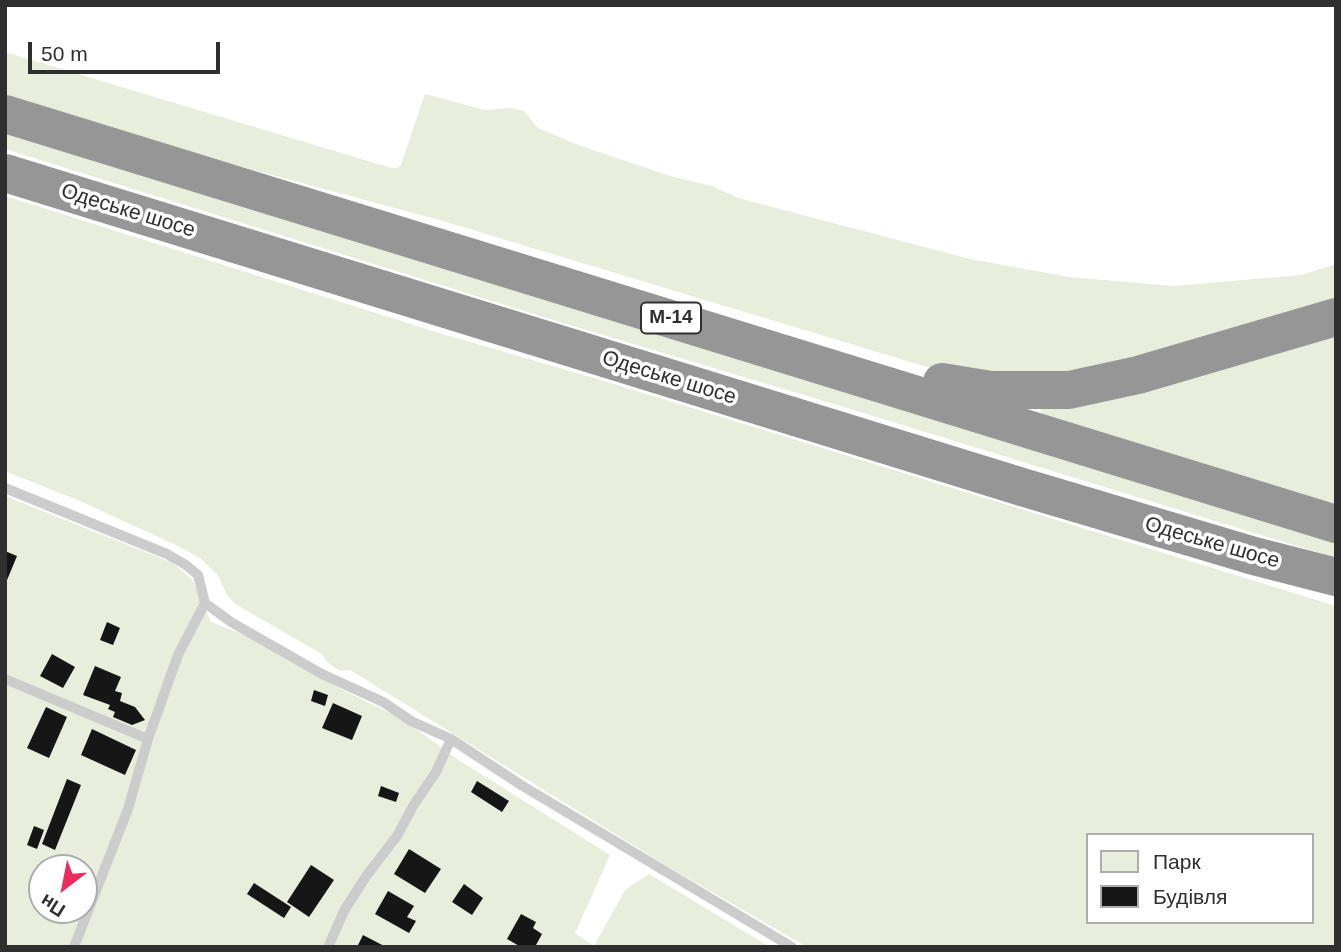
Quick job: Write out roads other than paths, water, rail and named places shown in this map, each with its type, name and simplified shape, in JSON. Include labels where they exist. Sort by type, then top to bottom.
[{"type":"highway","name":"М-14","points":[[5,114],[1336,524]]},
{"type":"highway","name":"Одеське шосе","points":[[5,173],[1021,487],[1254,556],[1336,577]]},
{"type":"highway","points":[[763,347],[980,388],[1069,390],[1138,375],[1336,317]]},
{"type":"lane","points":[[5,488],[177,560],[198,575],[205,603],[231,622],[323,674],[383,702],[411,721],[451,739],[521,786],[792,947]]},
{"type":"lane","points":[[74,947],[128,808],[148,739],[178,654],[205,603]]},
{"type":"lane","points":[[5,679],[148,739]]},
{"type":"lane","points":[[328,947],[345,909],[397,836],[436,772],[451,739]]}]
